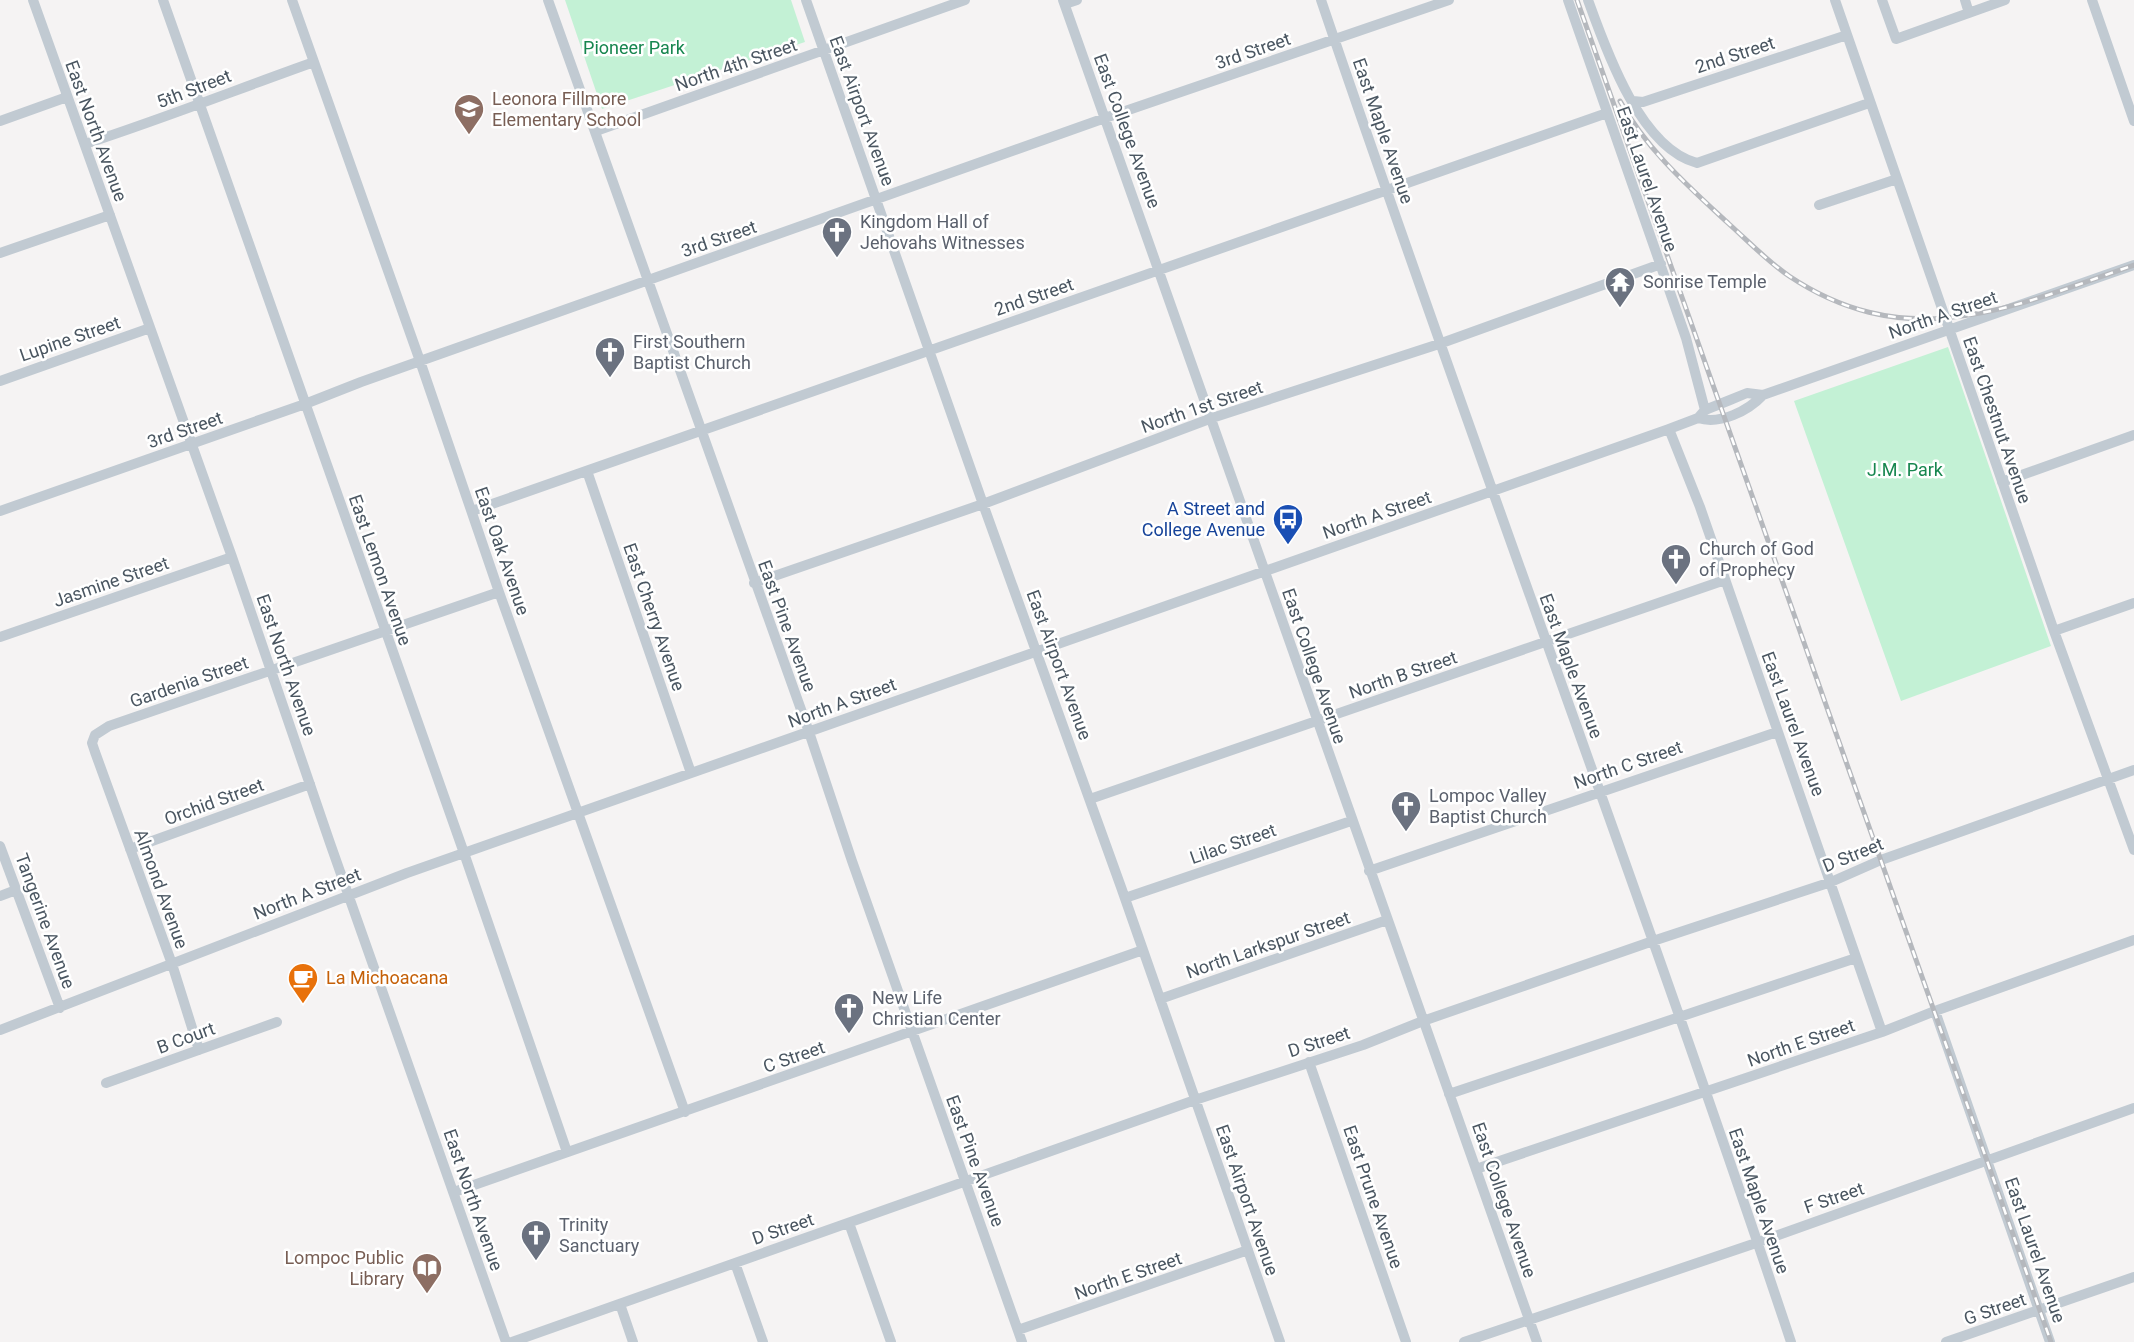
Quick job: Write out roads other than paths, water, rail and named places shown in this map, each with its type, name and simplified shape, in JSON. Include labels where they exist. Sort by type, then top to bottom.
[{"type":"street","name":"East North Avenue","points":[[33,0],[232,557],[506,1342]]},
{"type":"street","name":"East Lemon Avenue","points":[[163,0],[567,1152]]},
{"type":"street","name":"East Oak Avenue","points":[[292,0],[685,1112]]},
{"type":"street","name":"East Pine Avenue","points":[[548,0],[809,732],[1022,1342]]},
{"type":"street","name":"East Airport Avenue","points":[[806,0],[1280,1342]]},
{"type":"street","name":"North 4th Street","points":[[596,131],[965,0]]},
{"type":"street","points":[[1064,2],[1077,0]]},
{"type":"street","name":"East Maple Avenue","points":[[1321,0],[1439,344],[1653,941],[1791,1342]]},
{"type":"street","name":"3rd Street","points":[[0,511],[1105,118],[1449,0]]},
{"type":"street","name":"East Laurel Avenue","points":[[1567,0],[1692,357],[1702,414]]},
{"type":"street","name":"East Laurel Avenue","points":[[1588,0],[1612,64],[1641,117],[1686,160],[1697,163],[1869,103]]},
{"type":"street","name":"East Chestnut Avenue","points":[[1835,0],[2054,631],[2134,850]]},
{"type":"street","points":[[1882,0],[1896,39],[2005,0]]},
{"type":"street","points":[[1965,0],[1969,13]]},
{"type":"street","points":[[2092,0],[2134,121]]},
{"type":"street","name":"East College Avenue","points":[[1064,2],[1537,1342]]},
{"type":"street","name":"2nd Street","points":[[1633,101],[1643,102],[1847,35]]},
{"type":"street","name":"5th Street","points":[[85,144],[314,62]]},
{"type":"street","points":[[0,121],[68,96]]},
{"type":"street","name":"2nd Street","points":[[472,511],[1607,113]]},
{"type":"street","points":[[1819,205],[1897,179]]},
{"type":"street","points":[[0,253],[110,215]]},
{"type":"street","name":"North 1st Street","points":[[754,583],[983,504],[1212,418],[1439,344],[1661,264]]},
{"type":"street","name":"North A Street","points":[[0,1030],[348,895],[464,853],[1669,429],[1702,414],[1710,422],[1736,413],[1751,407],[1763,395],[2134,265]]},
{"type":"street","name":"Lupine Street","points":[[0,381],[150,328]]},
{"type":"street","name":"East Laurel Avenue","points":[[1669,429],[1726,580],[1882,1032]]},
{"type":"street","points":[[2002,482],[2134,435]]},
{"type":"street","name":"East Cherry Avenue","points":[[587,471],[691,773]]},
{"type":"street","name":"Jasmine Street","points":[[0,637],[232,557]]},
{"type":"street","name":"North B Street","points":[[1090,799],[1726,580]]},
{"type":"street","name":"Gardenia Street","points":[[92,739],[98,731],[109,726],[499,592]]},
{"type":"street","points":[[2054,631],[2134,603]]},
{"type":"street","name":"North C Street","points":[[1369,871],[1777,732]]},
{"type":"street","name":"Almond Avenue","points":[[92,739],[172,964],[199,1050]]},
{"type":"street","name":"D Street","points":[[513,1342],[1195,1100],[1363,1045],[1423,1021],[1831,882],[1881,860],[2134,770]]},
{"type":"street","name":"Orchid Street","points":[[130,849],[310,784]]},
{"type":"street","name":"Lilac Street","points":[[1125,898],[1351,821]]},
{"type":"street","name":"Tangerine Avenue","points":[[0,846],[60,1008]]},
{"type":"street","points":[[0,895],[16,890]]},
{"type":"street","name":"North Larkspur Street","points":[[1160,999],[1387,920]]},
{"type":"street","name":"North E Street","points":[[1476,1170],[1882,1032],[2134,940]]},
{"type":"street","name":"C Street","points":[[454,1192],[1143,950]]},
{"type":"street","points":[[1450,1094],[1856,958]]},
{"type":"street","name":"East Laurel Avenue","points":[[1935,1011],[2050,1342]]},
{"type":"street","name":"B Court","points":[[106,1083],[277,1022]]},
{"type":"street","name":"East Prune Avenue","points":[[1309,1062],[1406,1342]]},
{"type":"street","name":"F Street","points":[[1464,1342],[1756,1243],[2134,1108]]},
{"type":"street","points":[[849,1223],[891,1342]]},
{"type":"street","name":"North E Street","points":[[1018,1330],[1248,1250]]},
{"type":"street","points":[[735,1263],[763,1342]]},
{"type":"street","name":"G Street","points":[[1946,1342],[2134,1277]]},
{"type":"street","points":[[620,1304],[634,1342]]},
{"type":"railway","points":[[1577,0],[2051,1342]]},
{"type":"railway","points":[[1620,101],[1643,136],[1698,196],[1781,270],[1833,300],[1877,314],[1919,319],[1961,316],[2046,296],[2134,265]]},
{"type":"place","name":"Leonora Fillmore Elementary School","points":[[469,136]]},
{"type":"place","name":"Kingdom Hall of Jehovahs Witnesses","points":[[837,259]]},
{"type":"place","name":"Sonrise Temple","points":[[1620,309]]},
{"type":"place","name":"First Southern Baptist Church","points":[[610,379]]},
{"type":"place","name":"A Street and College Avenue","points":[[1288,546]]},
{"type":"place","name":"Church of God of Prophecy","points":[[1676,586]]},
{"type":"place","name":"Lompoc Valley Baptist Church","points":[[1406,833]]},
{"type":"place","name":"La Michoacana","points":[[303,1005]]},
{"type":"place","name":"New Life Christian Center","points":[[849,1035]]},
{"type":"place","name":"Trinity Sanctuary","points":[[536,1262]]},
{"type":"place","name":"Lompoc Public Library","points":[[427,1295]]},
{"type":"park label","name":"Pioneer Park","points":[[634,48]]},
{"type":"park label","name":"J.M. Park","points":[[1905,470]]}]
